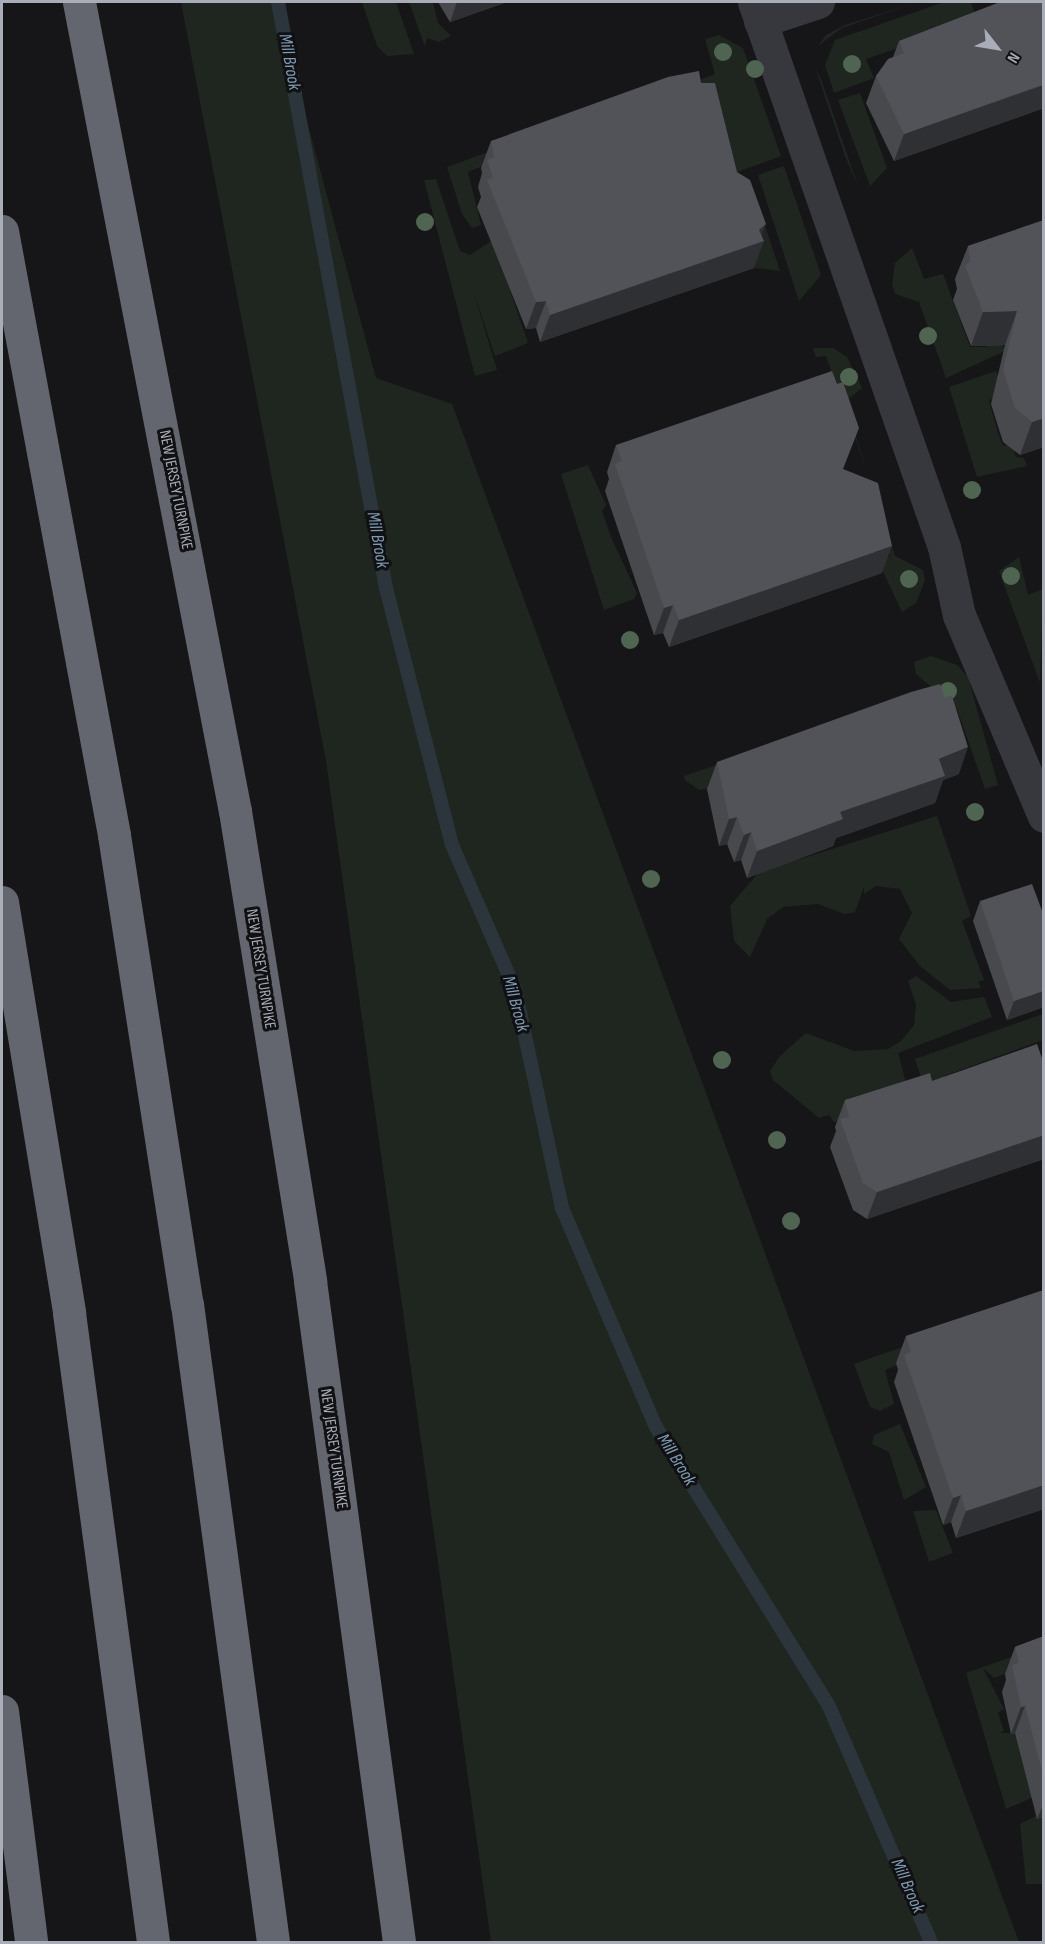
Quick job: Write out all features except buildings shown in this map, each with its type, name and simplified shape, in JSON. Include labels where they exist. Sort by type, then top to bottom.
[{"type":"highway","name":"NEW JERSEY TURNPIKE","points":[[79,2],[235,811],[310,1281],[399,1942]]},
{"type":"highway","points":[[2,231],[114,835],[190,1328],[273,1942]]},
{"type":"highway","points":[[2,902],[69,1313],[153,1942]]},
{"type":"highway","points":[[2,1711],[31,1942]]},
{"type":"street","points":[[818,2],[757,11],[944,547],[959,615],[1044,816]]},
{"type":"shaded area","points":[[181,2],[275,2],[376,378],[452,404],[1019,1942],[491,1942],[326,761]]},
{"type":"shaded area","points":[[362,2],[396,2],[414,54],[387,56],[377,46]]},
{"type":"shaded area","points":[[409,2],[433,2],[438,23],[451,36],[439,42],[427,38],[425,47]]},
{"type":"shaded area","points":[[918,2],[842,28],[818,46],[826,35],[845,25]]},
{"type":"shaded area","points":[[944,2],[971,2],[978,21],[866,59],[874,78],[834,93],[825,65],[835,40]]},
{"type":"shaded area","points":[[719,35],[743,48],[781,156],[735,173],[656,97],[715,74],[705,39]]},
{"type":"shaded area","points":[[815,67],[822,82],[858,186],[845,156]]},
{"type":"shaded area","points":[[860,93],[887,168],[870,186],[838,100]]},
{"type":"shaded area","points":[[554,128],[531,147],[468,172],[481,225],[472,228],[462,214],[447,167]]},
{"type":"shaded area","points":[[784,166],[821,275],[799,301],[758,175]]},
{"type":"shaded area","points":[[436,179],[460,251],[470,255],[493,240],[528,343],[495,356],[473,290],[497,370],[475,376],[424,180]]},
{"type":"shaded area","points":[[749,180],[780,271],[755,268],[751,257]]},
{"type":"shaded area","points":[[912,248],[924,279],[943,274],[970,347],[986,347],[998,333],[1005,351],[946,378],[919,302],[895,294],[892,284],[895,263]]},
{"type":"shaded area","points":[[813,348],[833,348],[847,357],[862,388],[845,402],[868,474],[826,356],[816,357]]},
{"type":"shaded area","points":[[996,371],[1003,389],[989,401],[998,433],[1003,446],[1011,443],[1016,457],[1024,458],[1027,466],[977,477],[949,387]]},
{"type":"shaded area","points":[[588,465],[606,505],[602,511],[611,537],[637,593],[634,599],[604,610],[561,474]]},
{"type":"shaded area","points":[[875,487],[895,556],[923,570],[925,580],[916,603],[902,612],[879,563],[890,556],[873,504]]},
{"type":"shaded area","points":[[1019,557],[1028,595],[1043,589],[1040,683],[999,571]]},
{"type":"shaded area","points":[[931,656],[957,665],[968,677],[998,785],[985,789],[957,709],[916,674],[914,662]]},
{"type":"shaded area","points":[[755,752],[789,758],[711,788],[699,790],[685,780],[684,776]]},
{"type":"shaded area","points":[[937,816],[971,916],[962,921],[984,980],[978,982],[981,988],[950,990],[920,966],[899,939],[912,913],[900,889],[876,886],[864,894],[864,887],[855,912],[845,914],[818,904],[783,907],[767,919],[750,957],[734,941],[730,906],[759,872]]},
{"type":"shaded area","points":[[916,976],[951,1002],[984,997],[992,1017],[898,1053],[911,1101],[834,1122],[829,1115],[819,1118],[773,1080],[770,1071],[780,1056],[806,1033],[854,1051],[888,1049],[901,1041],[914,1025],[916,1005],[908,981]]},
{"type":"shaded area","points":[[1043,1014],[1043,1040],[944,1076],[952,1099],[931,1108],[915,1059]]},
{"type":"shaded area","points":[[977,1321],[944,1347],[885,1370],[894,1404],[880,1411],[870,1407],[854,1364]]},
{"type":"shaded area","points":[[900,1424],[926,1487],[904,1500],[889,1452],[872,1444],[874,1435]]},
{"type":"shaded area","points":[[936,1510],[953,1553],[929,1562],[913,1511]]},
{"type":"shaded area","points":[[1042,1646],[1043,1659],[994,1678],[983,1668],[1004,1709],[998,1713],[1004,1731],[1000,1733],[1015,1733],[1036,1796],[1006,1809],[966,1673]]},
{"type":"shaded area","points":[[1036,1816],[1043,1817],[1043,1884],[1026,1884],[1020,1824]]},
{"type":"waterway","name":"Mill Brook","points":[[278,2],[386,588],[452,845],[515,989],[562,1208],[656,1427],[828,1704],[931,1942]]}]
